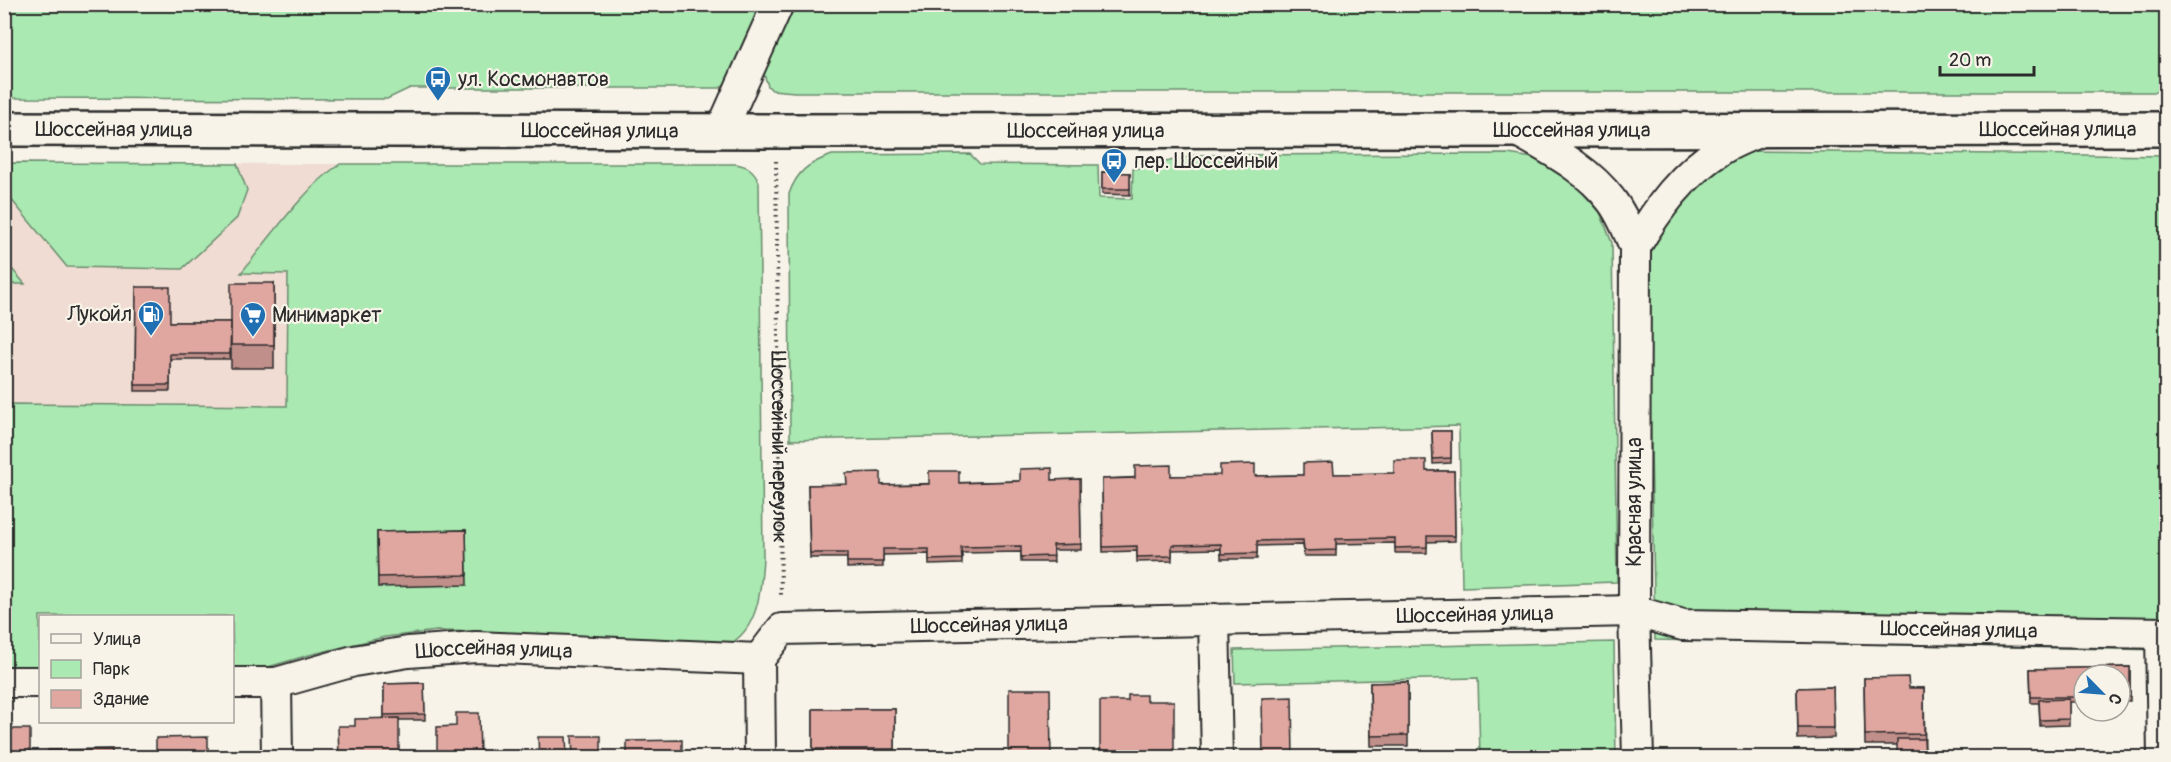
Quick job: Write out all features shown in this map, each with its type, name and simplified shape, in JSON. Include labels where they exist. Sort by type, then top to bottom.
[{"type":"main road","name":"Шоссейная улица","points":[[4,129],[721,131],[2166,129]]},
{"type":"street","points":[[721,131],[778,4]]},
{"type":"street","points":[[1635,247],[1655,212],[1698,166],[1722,149],[1764,129]]},
{"type":"street","points":[[1516,130],[1563,157],[1589,177],[1611,200],[1624,221],[1635,247]]},
{"type":"street","name":"Красная улица","points":[[1635,247],[1634,611],[1638,758]]},
{"type":"street","name":"Шоссейная улица","points":[[782,628],[1634,611],[1683,625],[2164,633]]},
{"type":"street","points":[[1214,620],[1217,758]]},
{"type":"street","points":[[760,758],[759,659],[782,628]]},
{"type":"street","points":[[2163,758],[2164,633]]},
{"type":"street","name":"Шоссейная улица","points":[[234,683],[276,683],[354,661],[408,652],[466,648],[759,659]]},
{"type":"street","points":[[4,682],[39,682]]},
{"type":"street","points":[[276,683],[277,758]]},
{"type":"path","name":"Шоссейный переулок","points":[[776,131],[782,628]]},
{"type":"shaded area","points":[[5,163],[340,164],[324,175],[311,189],[242,273],[288,273],[287,406],[5,404],[5,284],[24,283],[5,261]]},
{"type":"green space","points":[[5,5],[766,5],[730,79],[720,88],[410,88],[387,99],[5,98]]},
{"type":"green space","points":[[792,5],[2166,5],[2166,92],[795,92],[772,90],[764,74],[765,68]]},
{"type":"green space","points":[[1745,151],[2166,156],[2166,650],[1655,640],[1647,255],[1667,222],[1688,196],[1713,173]]},
{"type":"green space","points":[[970,154],[980,164],[1098,165],[1099,198],[1132,199],[1133,169],[1197,155],[1508,154],[1533,158],[1557,171],[1581,191],[1600,212],[1612,243],[1617,582],[1462,587],[1459,426],[790,440],[789,194],[796,179],[810,165],[832,155]]},
{"type":"green space","points":[[13,163],[237,164],[247,190],[237,218],[182,269],[67,267],[5,192],[5,169]]},
{"type":"green space","points":[[340,164],[736,164],[747,167],[755,174],[759,182],[763,558],[760,592],[754,615],[742,634],[733,642],[715,648],[496,632],[437,631],[385,637],[268,667],[234,667],[234,615],[39,615],[39,667],[5,666],[5,404],[287,406],[288,274],[241,273],[300,200]]},
{"type":"green space","points":[[5,261],[25,284],[5,284]]},
{"type":"green space","points":[[1614,642],[1616,757],[1480,757],[1478,678],[1235,683],[1234,650]]},
{"type":"building","points":[[1102,172],[1130,173],[1130,189],[1102,189]]},
{"type":"building","points":[[231,283],[274,283],[274,345],[231,345]]},
{"type":"building","points":[[136,287],[170,287],[170,322],[231,322],[230,354],[170,354],[170,385],[135,385]]},
{"type":"building","points":[[1432,431],[1451,431],[1451,458],[1433,459]]},
{"type":"building","points":[[1394,460],[1426,460],[1426,471],[1454,471],[1455,536],[1427,536],[1427,547],[1395,548],[1395,538],[1336,539],[1336,550],[1304,551],[1303,540],[1257,541],[1257,553],[1221,554],[1221,544],[1172,545],[1172,556],[1137,557],[1137,546],[1103,547],[1102,479],[1135,478],[1135,466],[1171,465],[1171,476],[1220,475],[1220,465],[1255,464],[1255,476],[1303,475],[1303,463],[1333,462],[1334,474],[1394,473]]},
{"type":"building","points":[[1052,468],[1052,480],[1080,479],[1081,544],[1053,545],[1054,556],[1021,557],[1021,546],[961,547],[962,559],[929,560],[929,549],[883,549],[883,562],[847,562],[847,553],[810,553],[808,485],[847,484],[846,473],[881,472],[881,485],[929,484],[929,471],[959,471],[959,483],[1020,481],[1020,469]]},
{"type":"building","points":[[466,530],[467,575],[378,577],[377,532]]},
{"type":"building","points":[[2072,668],[2072,697],[2031,697],[2030,669]]},
{"type":"building","points":[[1908,677],[1909,688],[1924,688],[1924,734],[1865,735],[1864,678]]},
{"type":"building","points":[[1408,682],[1408,735],[1371,736],[1370,683]]},
{"type":"building","points":[[424,683],[425,714],[384,715],[384,684]]},
{"type":"building","points":[[1833,687],[1834,728],[1798,728],[1797,688]]},
{"type":"building","points":[[1009,689],[1050,689],[1051,758],[1009,758]]},
{"type":"building","points":[[1128,695],[1146,695],[1146,701],[1174,701],[1174,758],[1100,758],[1100,701],[1128,701]]},
{"type":"building","points":[[1292,697],[1293,758],[1263,758],[1262,698]]},
{"type":"building","points":[[2069,699],[2069,719],[2040,720],[2039,700]]},
{"type":"building","points":[[813,709],[895,709],[895,749],[813,749]]},
{"type":"building","points":[[456,713],[479,713],[480,758],[437,758],[437,727],[456,726]]},
{"type":"building","points":[[399,718],[399,758],[339,758],[338,726],[355,726],[355,719]]},
{"type":"building","points":[[4,729],[30,729],[30,758],[4,758]]},
{"type":"building","points":[[572,736],[601,736],[601,758],[573,758]]},
{"type":"building","points":[[208,737],[208,758],[156,758],[156,738]]},
{"type":"building","points":[[538,737],[566,737],[567,758],[539,758]]},
{"type":"building","points":[[1897,739],[1924,739],[1925,758],[1897,758]]},
{"type":"building","points":[[682,740],[682,758],[627,758],[627,741]]},
{"type":"building","points":[[112,749],[112,758],[49,758],[48,750]]},
{"type":"building","points":[[2094,753],[2096,758],[2083,758]]},
{"type":"building","points":[[1346,756],[1346,758],[1293,758]]},
{"type":"building","points":[[2025,757],[2025,758],[2002,758]]},
{"type":"place","name":"ул. Космонавтов","points":[[438,102]]},
{"type":"place","name":"пер. Шоссейный","points":[[1114,184]]},
{"type":"place","name":"Лукойл","points":[[151,337]]},
{"type":"place","name":"Минимаркет","points":[[253,338]]}]
